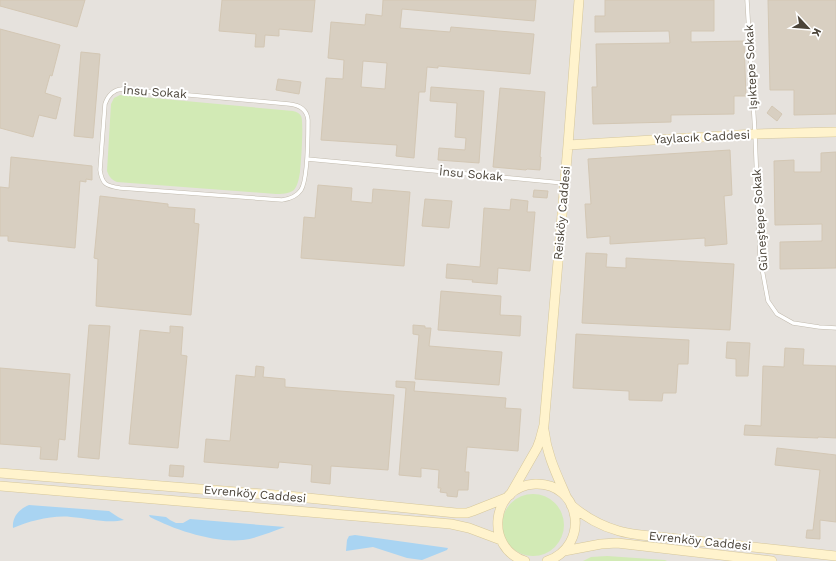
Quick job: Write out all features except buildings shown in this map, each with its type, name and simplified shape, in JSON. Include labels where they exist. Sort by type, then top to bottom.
[{"type":"main road","name":"Reisköy Caddesi","points":[[508,561],[498,529],[498,517],[501,506],[508,497],[537,448],[544,425],[579,0]]},
{"type":"main road","name":"Yaylacık Caddesi","points":[[568,145],[755,134],[836,132]]},
{"type":"main road","name":"Reisköy Caddesi","points":[[544,425],[550,460],[575,517],[575,529],[572,541],[560,556]]},
{"type":"main road","name":"Evrenköy Caddesi","points":[[0,473],[280,496],[451,513],[473,512],[508,497],[524,486],[536,484],[554,488],[559,491],[569,503],[582,514],[618,530],[641,535],[836,556]]},
{"type":"main road","name":"Evrenköy Caddesi","points":[[0,486],[451,524],[469,528],[503,543],[513,555],[526,561]]},
{"type":"main road","name":"Evrenköy Caddesi","points":[[547,561],[601,544],[617,543],[772,561]]},
{"type":"lane","name":"Işıktepe Sokak","points":[[747,0],[755,134]]},
{"type":"lane","name":"İnsu Sokak","points":[[126,89],[281,103],[298,106],[306,112],[308,116],[307,160],[304,181],[301,189],[292,197],[282,200],[110,186],[104,183],[101,178],[100,170],[105,104],[109,95],[113,92],[126,89]]},
{"type":"lane","name":"Güneştepe Sokak","points":[[755,134],[760,258],[768,301],[777,314],[793,322],[819,327],[836,328]]},
{"type":"lane","name":"İnsu Sokak","points":[[307,160],[565,183]]},
{"type":"shaded area","points":[[0,0],[836,0],[836,561],[0,561]]},
{"type":"green space","points":[[120,95],[297,112],[301,116],[302,120],[302,152],[300,172],[294,190],[285,194],[276,194],[115,181],[110,177],[107,171],[111,104],[114,98]]},
{"type":"green space","points":[[533,494],[550,499],[555,503],[559,508],[564,525],[559,542],[555,547],[550,551],[533,556],[516,551],[511,547],[507,542],[502,525],[507,508],[511,503],[516,499]]},
{"type":"green space","points":[[607,556],[667,561],[583,561],[591,557]]},
{"type":"water","points":[[29,505],[109,511],[124,520],[104,521],[56,517],[34,521],[13,528],[14,520],[17,514]]},
{"type":"water","points":[[149,515],[166,517],[176,523],[183,523],[190,519],[285,527],[264,535],[243,540],[220,540],[183,531],[160,522]]},
{"type":"water","points":[[355,535],[448,548],[447,550],[422,560],[407,558],[373,547],[346,551],[349,536]]}]
